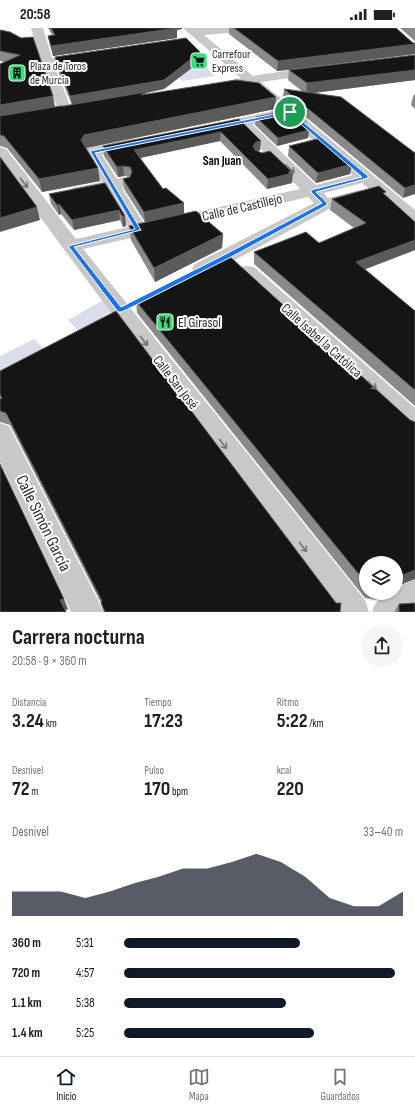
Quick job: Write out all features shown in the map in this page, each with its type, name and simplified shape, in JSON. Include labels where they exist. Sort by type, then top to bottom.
[{"type":"street","points":[[37,28],[47,62],[66,112]]},
{"type":"street","points":[[192,35],[251,28]]},
{"type":"street","points":[[192,35],[290,112],[415,220]]},
{"type":"street","points":[[47,62],[93,55]]},
{"type":"street","points":[[200,89],[332,68]]},
{"type":"street","points":[[51,115],[82,110]]},
{"type":"street","points":[[197,131],[290,112]]},
{"type":"street","points":[[242,122],[281,151],[319,197]]},
{"type":"street","points":[[281,151],[323,141]]},
{"type":"street","points":[[139,230],[118,184],[92,152],[144,142]]},
{"type":"street","name":"Calle San José","points":[[0,152],[50,198],[71,246],[122,309],[353,612]]},
{"type":"street","points":[[50,198],[118,184]]},
{"type":"street","points":[[188,276],[228,255],[319,197],[373,184]]},
{"type":"street","name":"Calle de Castillejo","points":[[71,246],[139,230],[319,197]]},
{"type":"street","name":"Calle Isabel la Católica","points":[[228,255],[415,424]]},
{"type":"street","name":"Calle Simón García","points":[[0,434],[88,612]]},
{"type":"street","points":[[388,612],[415,595]]},
{"type":"shaded area","points":[[204,65],[215,76],[182,81],[173,71]]},
{"type":"shaded area","points":[[105,299],[114,310],[79,332],[68,320]]},
{"type":"shaded area","points":[[34,339],[45,350],[0,374],[0,356]]},
{"type":"building","points":[[51,28],[177,28],[51,46],[48,36],[55,35]]},
{"type":"building","points":[[234,28],[396,28],[415,44],[278,61]]},
{"type":"building","points":[[0,30],[10,32],[21,38],[33,37],[53,96],[0,105],[0,64],[20,55],[0,51]]},
{"type":"building","points":[[186,38],[200,52],[164,80],[70,96],[55,57]]},
{"type":"building","points":[[415,55],[415,70],[307,83],[289,70]]},
{"type":"building","points":[[236,80],[259,83],[276,97],[84,135],[81,140],[98,168],[39,179],[4,136],[0,135],[0,116],[146,92],[141,95]]},
{"type":"building","points":[[284,89],[341,97],[415,153],[415,185],[405,188]]},
{"type":"building","points":[[286,111],[309,130],[278,138],[256,117]]},
{"type":"building","points":[[239,119],[261,141],[256,142],[253,146],[255,150],[262,153],[270,151],[293,173],[268,179],[221,132],[134,150],[163,189],[166,188],[184,203],[144,212],[123,179],[130,177],[132,171],[130,167],[117,167],[103,146]]},
{"type":"building","points":[[321,138],[352,164],[318,173],[289,146]]},
{"type":"building","points":[[0,157],[37,207],[0,218]]},
{"type":"building","points":[[105,183],[125,216],[122,216],[119,210],[72,220],[59,204],[57,205],[49,194]]},
{"type":"building","points":[[379,186],[386,192],[383,193],[415,222],[415,240],[356,262],[415,311],[415,390],[254,252],[306,232],[319,243],[366,223],[332,199]]},
{"type":"building","points":[[196,211],[223,234],[154,268],[129,226]]},
{"type":"building","points":[[227,254],[410,420],[415,422],[415,570],[403,575],[403,556],[359,556],[359,574],[136,301]]},
{"type":"building","points":[[116,311],[336,603],[341,603],[340,612],[105,612],[101,603],[102,601],[6,413],[0,411],[0,398],[2,399],[0,394],[0,371]]},
{"type":"building","points":[[0,464],[64,599],[60,600],[66,612],[0,612]]},
{"type":"building","points":[[415,603],[415,612],[399,612],[399,604]]},
{"type":"place","name":"Carrefour Express","points":[[199,61]]},
{"type":"place","name":"Plaza de Toros de Murcia","points":[[17,73]]},
{"type":"place","name":"El Girasol","points":[[165,322]]},
{"type":"district","name":"San Juan","points":[[222,160]]},
{"type":"route","points":[[290,112],[366,177],[313,191],[325,204],[120,310],[71,246],[139,230],[92,152],[290,112]]}]
